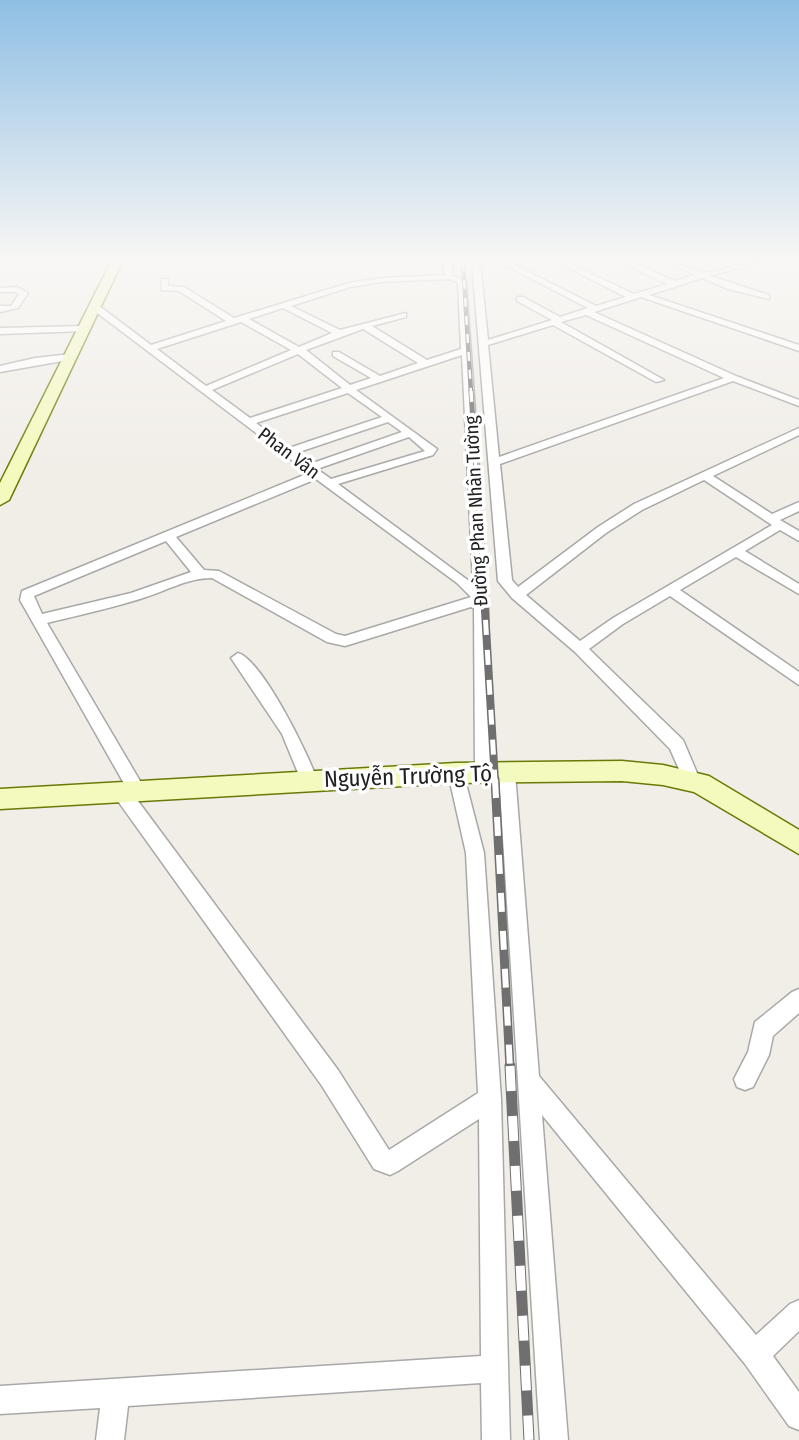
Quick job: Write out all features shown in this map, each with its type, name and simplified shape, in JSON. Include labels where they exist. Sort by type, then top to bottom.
[{"type":"main road","points":[[0,500],[84,329]]},
{"type":"main road","name":"Nguyễn Trường Tộ","points":[[0,799],[456,773],[622,771],[692,780],[799,843]]},
{"type":"street","points":[[0,331],[76,329]]},
{"type":"street","name":"Phan Vân","points":[[125,329],[463,580],[481,599]]},
{"type":"street","points":[[150,348],[209,329]]},
{"type":"street","points":[[256,329],[299,351],[430,447],[431,451],[318,475]]},
{"type":"street","points":[[330,329],[339,334]]},
{"type":"street","points":[[205,390],[355,329]]},
{"type":"street","points":[[370,329],[425,363]]},
{"type":"street","name":"Đường Phan Nhân Tường","points":[[466,329],[481,599],[495,772],[528,1081],[554,1440]]},
{"type":"street","points":[[482,329],[505,580],[517,595],[580,648],[677,746],[692,780]]},
{"type":"street","points":[[483,344],[530,329]]},
{"type":"street","points":[[570,329],[659,380]]},
{"type":"street","points":[[631,329],[733,378],[797,400]]},
{"type":"street","points":[[742,329],[799,348]]},
{"type":"street","points":[[248,422],[467,350]]},
{"type":"street","points":[[336,354],[379,379]]},
{"type":"street","points":[[0,369],[34,361],[71,357]]},
{"type":"street","points":[[495,462],[733,378]]},
{"type":"street","points":[[288,452],[390,418]]},
{"type":"street","points":[[517,595],[602,530],[638,507],[799,431]]},
{"type":"street","points":[[411,433],[318,475],[30,592],[27,600],[129,792],[330,1078],[382,1161],[390,1163],[490,1099]]},
{"type":"street","points":[[705,476],[799,537]]},
{"type":"street","points":[[580,648],[618,621],[737,552],[799,506]]},
{"type":"street","points":[[168,535],[200,574]]},
{"type":"street","points":[[737,552],[799,590]]},
{"type":"street","points":[[38,620],[138,596],[200,574],[214,574],[332,638],[345,641],[481,599]]},
{"type":"street","points":[[670,590],[799,680]]},
{"type":"street","points":[[239,658],[287,727],[304,762],[309,780]]},
{"type":"street","points":[[456,773],[475,853],[490,1099],[496,1440]]},
{"type":"street","points":[[745,1079],[758,1055],[763,1030],[799,999]]},
{"type":"street","points":[[528,1081],[755,1354],[799,1416]]},
{"type":"street","points":[[755,1354],[799,1313]]},
{"type":"street","points":[[0,1400],[494,1369]]},
{"type":"street","points":[[110,1440],[116,1391]]},
{"type":"railway","points":[[467,329],[471,392]]},
{"type":"railway","points":[[471,391],[482,561]]},
{"type":"railway","points":[[482,560],[495,781]]},
{"type":"railway","points":[[495,779],[510,1068]]},
{"type":"railway","points":[[510,1066],[529,1440]]}]
